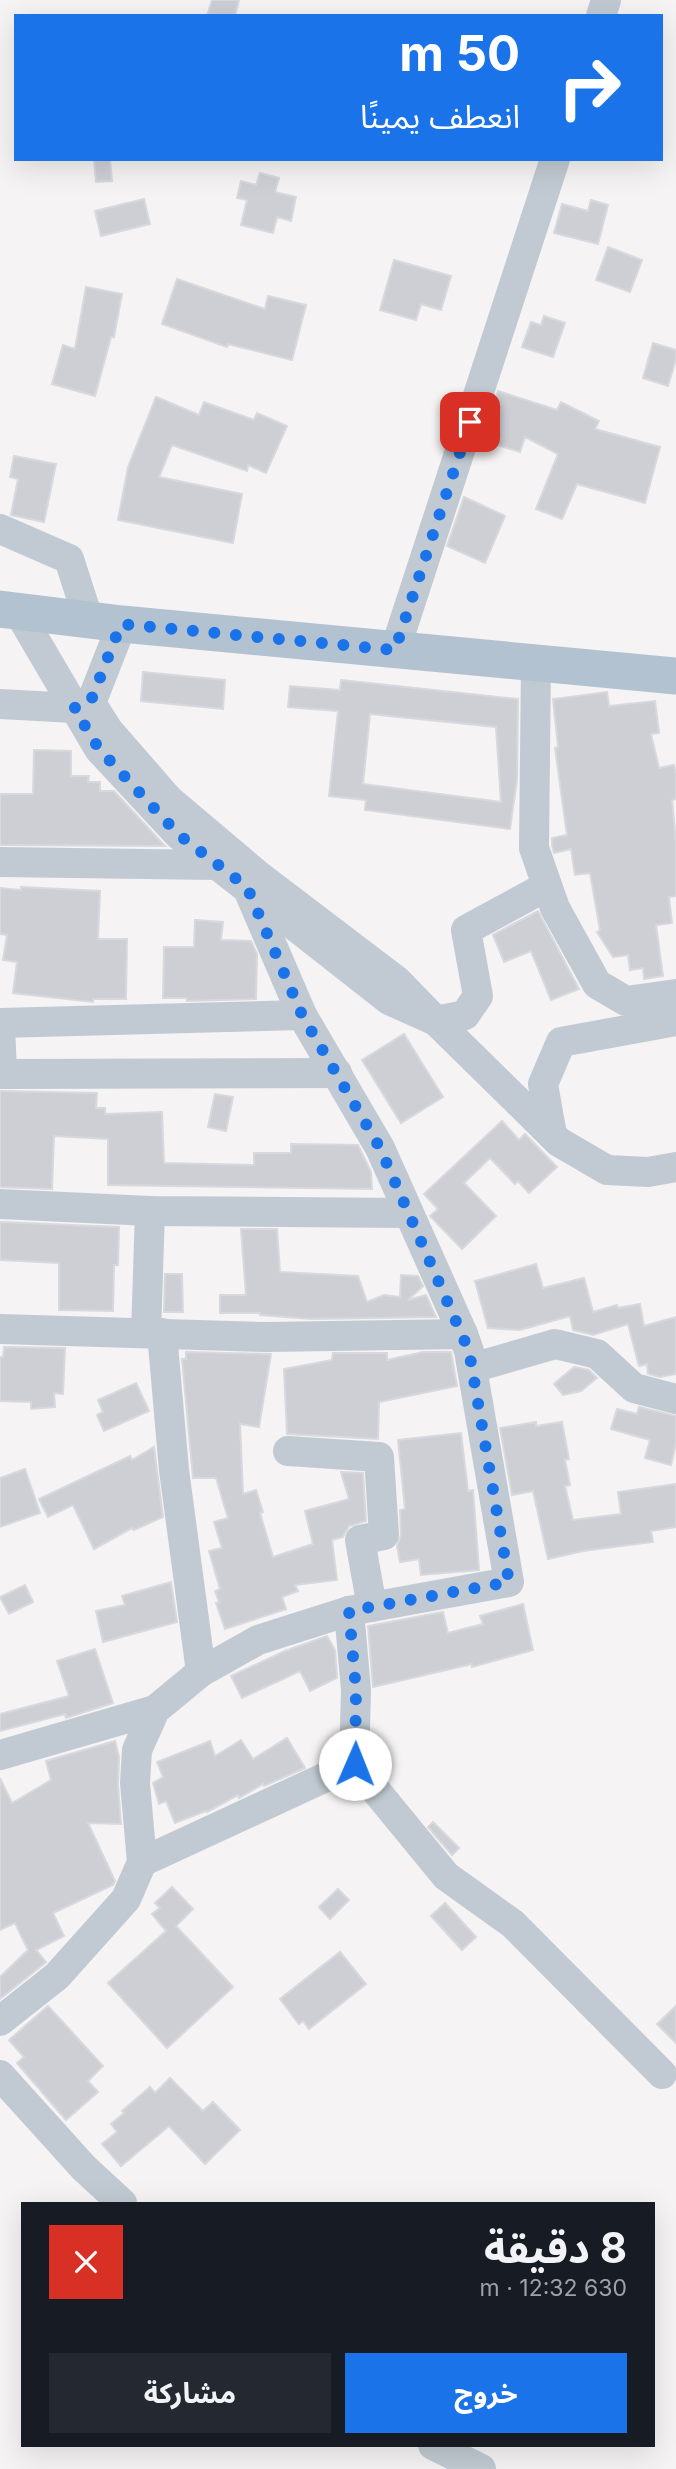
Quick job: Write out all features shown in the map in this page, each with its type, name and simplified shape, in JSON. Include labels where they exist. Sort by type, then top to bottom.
[{"type":"main road","points":[[9,610],[676,676]]},
{"type":"street","points":[[395,650],[554,161]]},
{"type":"street","points":[[0,529],[69,559],[105,621],[82,705],[99,749],[179,835],[389,1000],[436,1021],[465,1015],[478,996],[466,930],[547,886]]},
{"type":"street","points":[[9,610],[82,705],[108,730],[169,800],[259,876],[397,981],[552,1135],[607,1170],[648,1172],[676,1167]]},
{"type":"street","points":[[536,662],[534,848],[555,908],[597,984],[626,1001],[676,994]]},
{"type":"street","points":[[0,704],[82,705]]},
{"type":"street","points":[[0,862],[216,865]]},
{"type":"street","points":[[0,1755],[155,1710],[201,1672],[258,1640],[360,1609],[509,1582],[472,1368],[463,1334],[380,1148],[302,1015],[247,887]]},
{"type":"street","points":[[302,1015],[0,1023],[1,1074],[337,1073]]},
{"type":"street","points":[[552,1135],[543,1084],[561,1042],[676,1021]]},
{"type":"street","points":[[0,1204],[150,1211],[408,1213]]},
{"type":"street","points":[[150,1211],[154,1333],[201,1672]]},
{"type":"street","points":[[0,1329],[266,1337],[463,1334]]},
{"type":"street","points":[[472,1368],[555,1345],[597,1354],[634,1388],[676,1399]]},
{"type":"street","points":[[288,1451],[379,1457],[384,1535],[360,1540],[355,1764],[446,1877],[513,1924],[662,2074]]},
{"type":"street","points":[[0,2021],[57,1976],[127,1899],[142,1861],[135,1783],[137,1750],[155,1710]]},
{"type":"street","points":[[142,1861],[355,1764]]},
{"type":"street","points":[[0,2075],[84,2168],[121,2202]]},
{"type":"street","points":[[437,2447],[481,2469]]},
{"type":"building","points":[[212,0],[239,0],[236,14],[208,14]]},
{"type":"building","points":[[94,161],[110,161],[112,181],[96,182]]},
{"type":"building","points":[[260,173],[279,178],[275,192],[296,197],[291,221],[277,217],[273,233],[241,225],[247,200],[237,198],[241,181],[256,185]]},
{"type":"building","points":[[144,199],[150,224],[101,236],[95,211]]},
{"type":"building","points":[[591,200],[608,205],[598,244],[554,233],[562,204],[588,211]]},
{"type":"building","points":[[608,247],[642,260],[630,292],[596,280]]},
{"type":"building","points":[[394,260],[451,276],[441,310],[421,304],[416,320],[380,310]]},
{"type":"building","points":[[177,279],[265,309],[268,296],[306,305],[292,360],[228,344],[227,347],[162,324]]},
{"type":"building","points":[[86,287],[122,294],[114,337],[111,337],[95,396],[52,384],[63,345],[75,349]]},
{"type":"building","points":[[544,316],[565,323],[553,357],[522,347],[531,322],[541,325]]},
{"type":"building","points":[[653,343],[676,350],[668,386],[643,378]]},
{"type":"building","points":[[498,391],[557,410],[561,402],[599,421],[595,429],[660,447],[645,503],[577,484],[562,519],[536,509],[558,454],[525,437],[520,452],[482,440]]},
{"type":"building","points":[[156,397],[199,415],[204,402],[254,420],[257,413],[287,426],[266,473],[248,465],[247,471],[172,445],[159,477],[242,494],[233,543],[118,520],[128,467]]},
{"type":"building","points":[[14,456],[56,464],[44,522],[11,515],[18,479],[10,477]]},
{"type":"building","points":[[464,497],[505,516],[485,563],[447,546]]},
{"type":"building","points":[[143,672],[225,680],[223,709],[141,701]]},
{"type":"building","points":[[341,680],[518,699],[517,780],[510,829],[365,810],[366,800],[329,796],[338,711],[288,707],[290,686],[340,690]],"holes":[[[370,714],[496,727],[501,802],[363,784]]]},
{"type":"building","points":[[607,692],[609,706],[655,701],[659,733],[651,734],[659,768],[674,765],[676,774],[676,799],[672,800],[676,842],[676,896],[669,897],[672,923],[656,925],[663,976],[644,979],[643,968],[630,970],[628,955],[613,957],[597,932],[600,930],[590,873],[575,875],[571,849],[554,853],[552,845],[552,838],[567,835],[555,748],[558,747],[553,699]]},
{"type":"building","points":[[34,750],[71,751],[71,776],[89,776],[88,782],[100,782],[100,791],[114,791],[165,846],[0,845],[0,794],[33,794]]},
{"type":"building","points":[[21,887],[100,891],[98,939],[127,939],[126,999],[93,999],[93,1002],[13,993],[17,962],[3,960],[7,935],[0,934],[0,888],[21,890]]},
{"type":"building","points":[[538,911],[579,989],[551,1000],[531,951],[504,962],[493,935]]},
{"type":"building","points":[[195,920],[223,922],[221,940],[251,941],[257,954],[256,999],[187,1001],[187,998],[163,998],[164,947],[194,947]]},
{"type":"building","points":[[404,1034],[443,1097],[401,1123],[362,1060]]},
{"type":"building","points":[[0,1091],[97,1093],[96,1108],[105,1108],[105,1114],[162,1112],[164,1163],[254,1165],[254,1153],[291,1153],[291,1144],[358,1145],[371,1172],[372,1189],[108,1185],[108,1139],[54,1136],[52,1189],[0,1187]]},
{"type":"building","points":[[215,1094],[233,1097],[226,1131],[208,1127]]},
{"type":"building","points":[[502,1121],[519,1140],[525,1134],[557,1167],[529,1193],[518,1181],[515,1184],[490,1158],[464,1183],[496,1216],[462,1249],[430,1216],[438,1209],[424,1194]]},
{"type":"building","points":[[0,1222],[119,1227],[118,1265],[114,1265],[113,1311],[59,1310],[59,1263],[0,1260]]},
{"type":"building","points":[[241,1229],[277,1229],[280,1272],[358,1276],[367,1302],[384,1295],[400,1297],[401,1275],[418,1276],[423,1286],[408,1300],[426,1295],[436,1317],[311,1319],[260,1313],[220,1313],[220,1295],[246,1295]]},
{"type":"building","points":[[536,1264],[543,1288],[584,1278],[593,1312],[617,1305],[618,1308],[640,1304],[644,1326],[676,1317],[676,1374],[660,1377],[648,1374],[647,1364],[639,1366],[628,1324],[593,1335],[573,1330],[570,1316],[520,1330],[488,1328],[475,1281]]},
{"type":"building","points":[[165,1274],[182,1274],[183,1312],[164,1312]]},
{"type":"building","points":[[4,1347],[65,1348],[63,1394],[54,1393],[55,1407],[31,1409],[31,1402],[0,1401],[0,1357],[3,1357]]},
{"type":"building","points":[[186,1352],[271,1354],[259,1427],[240,1424],[243,1494],[256,1490],[273,1557],[313,1544],[305,1511],[349,1499],[341,1472],[363,1473],[366,1521],[349,1526],[343,1537],[332,1540],[337,1580],[295,1585],[298,1591],[282,1597],[286,1609],[225,1629],[216,1603],[219,1602],[215,1591],[220,1589],[209,1551],[222,1548],[214,1522],[228,1518],[216,1478],[193,1478],[182,1359],[186,1359]]},
{"type":"building","points":[[423,1352],[451,1352],[457,1386],[379,1402],[378,1439],[287,1434],[284,1369],[332,1360],[333,1353],[387,1353],[387,1360]]},
{"type":"building","points":[[574,1367],[589,1370],[597,1378],[581,1391],[563,1395],[554,1384]]},
{"type":"building","points":[[136,1383],[149,1411],[104,1431],[97,1415],[103,1412],[98,1400]]},
{"type":"building","points":[[639,1407],[676,1416],[676,1443],[671,1465],[645,1458],[650,1440],[611,1429],[617,1409],[637,1414]]},
{"type":"building","points":[[536,1422],[536,1426],[562,1422],[569,1459],[565,1460],[570,1485],[565,1486],[573,1520],[621,1514],[618,1492],[676,1484],[676,1527],[651,1531],[653,1542],[583,1551],[548,1559],[533,1491],[512,1495],[500,1428]]},
{"type":"building","points":[[461,1433],[468,1491],[473,1490],[479,1570],[421,1575],[419,1559],[400,1562],[397,1546],[401,1535],[400,1510],[405,1509],[398,1440]]},
{"type":"building","points":[[154,1447],[163,1517],[134,1530],[132,1528],[94,1549],[73,1505],[48,1517],[39,1499],[130,1456],[132,1460]]},
{"type":"building","points":[[25,1469],[40,1513],[0,1527],[0,1478]]},
{"type":"building","points":[[171,1582],[177,1622],[103,1642],[96,1611],[125,1605],[122,1596]]},
{"type":"building","points":[[25,1585],[33,1602],[9,1614],[0,1597]]},
{"type":"building","points":[[523,1604],[533,1650],[472,1667],[472,1664],[373,1687],[368,1626],[443,1612],[448,1633],[483,1624],[480,1616]]},
{"type":"building","points":[[327,1636],[335,1650],[337,1678],[310,1691],[300,1671],[242,1698],[231,1676],[285,1651]]},
{"type":"building","points":[[95,1649],[113,1703],[66,1718],[65,1714],[0,1731],[0,1714],[69,1696],[57,1661]]},
{"type":"building","points":[[287,1738],[305,1768],[264,1786],[263,1784],[239,1798],[238,1795],[207,1812],[175,1823],[166,1801],[159,1804],[153,1783],[163,1777],[157,1762],[210,1741],[215,1756],[241,1740],[253,1759]]},
{"type":"building","points":[[115,1741],[119,1757],[121,1824],[88,1823],[115,1881],[113,1885],[53,1913],[64,1936],[36,1950],[46,1962],[0,1999],[0,1977],[28,1950],[15,1923],[0,1930],[0,1778],[12,1803],[51,1780],[46,1761]]},
{"type":"building","points":[[433,1822],[459,1848],[452,1855],[428,1827]]},
{"type":"building","points":[[172,1887],[193,1909],[176,1926],[233,1987],[167,2048],[108,1983],[166,1931],[152,1914],[160,1908],[155,1903]]},
{"type":"building","points":[[338,1889],[349,1900],[330,1919],[319,1907]]},
{"type":"building","points":[[445,1903],[476,1937],[462,1950],[431,1916]]},
{"type":"building","points":[[340,1952],[366,1984],[309,2029],[303,2021],[299,2024],[280,1999]]},
{"type":"building","points":[[48,2006],[103,2066],[88,2081],[98,2092],[66,2120],[17,2063],[24,2057],[9,2040]]},
{"type":"building","points":[[676,2006],[676,2043],[657,2024]]},
{"type":"building","points":[[170,2078],[203,2111],[213,2102],[240,2130],[205,2164],[169,2126],[121,2166],[102,2144],[117,2132],[111,2124],[150,2087],[155,2093]]},
{"type":"route","points":[[355,1764],[356,1690],[349,1611],[509,1582],[469,1351],[380,1148],[302,1015],[247,887],[179,835],[99,749],[74,708],[90,703],[121,624],[395,650],[470,422]]}]
